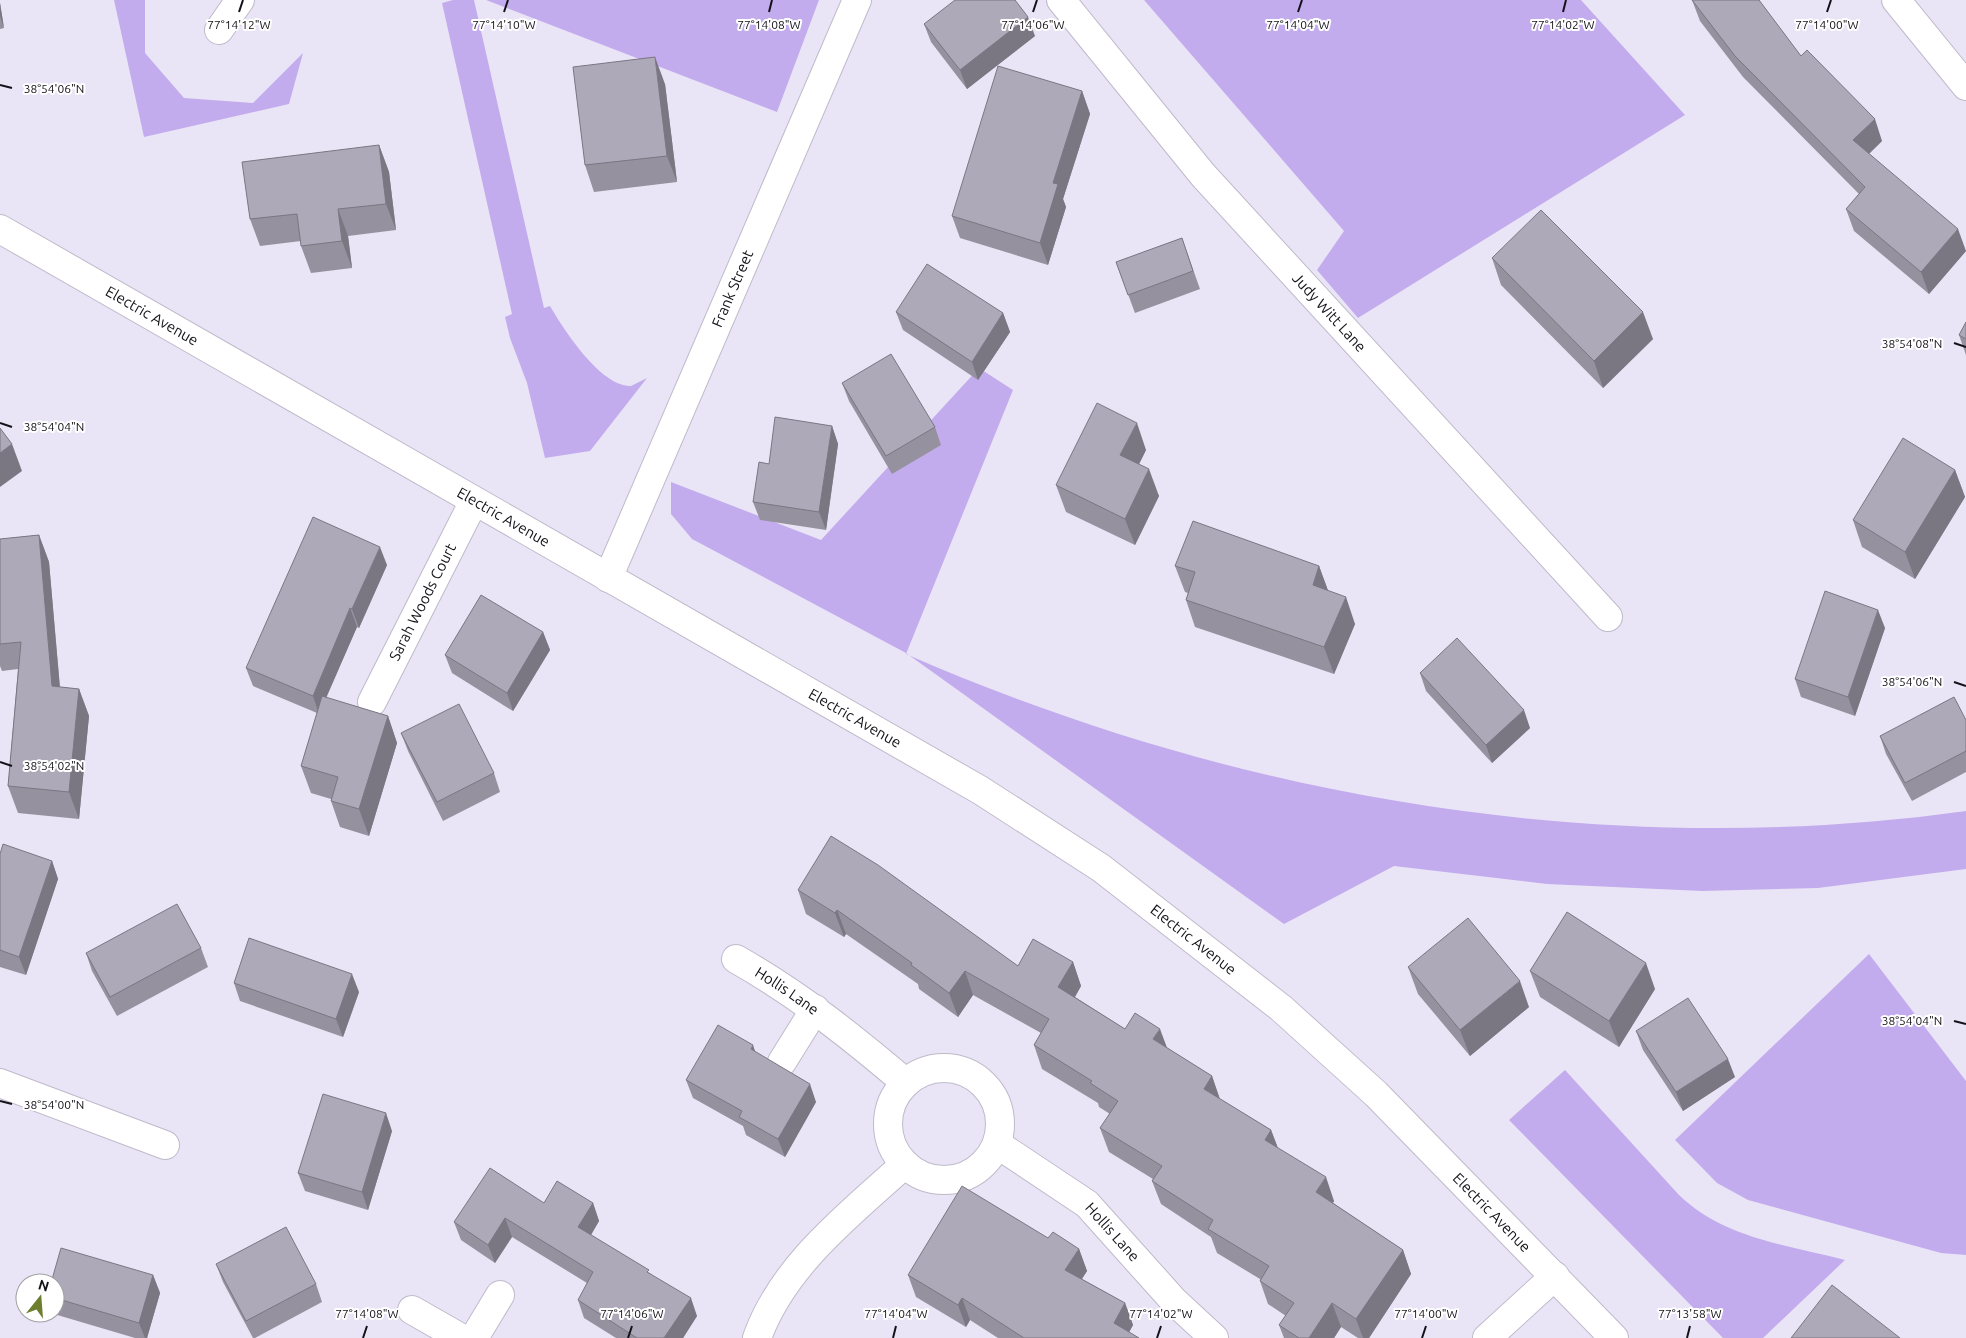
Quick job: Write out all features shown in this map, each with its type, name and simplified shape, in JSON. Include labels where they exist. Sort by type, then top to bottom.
[{"type":"street","points":[[220,30],[240,0]]},
{"type":"street","name":"Frank Street","points":[[608,578],[857,0]]},
{"type":"street","name":"Judy Witt Lane","points":[[1061,0],[1203,175],[1608,617]]},
{"type":"street","points":[[1896,0],[1966,86]]},
{"type":"street","name":"Electric Avenue","points":[[0,229],[980,790],[1101,868],[1281,1008],[1376,1094],[1614,1338]]},
{"type":"street","name":"Sarah Woods Court","points":[[372,702],[474,501]]},
{"type":"street","name":"Hollis Lane","points":[[736,959],[774,980],[815,1009],[906,1083]]},
{"type":"street","points":[[782,1062],[815,1009]]},
{"type":"street","points":[[936,1068],[952,1069],[968,1074],[982,1083],[992,1096],[999,1111],[1000,1128],[997,1144],[987,1160],[974,1172],[956,1178],[938,1180],[920,1174],[905,1164],[894,1149],[889,1132],[889,1114],[896,1096],[906,1083],[920,1074],[936,1068]]},
{"type":"street","points":[[0,1083],[165,1145]]},
{"type":"street","name":"Hollis Lane","points":[[997,1144],[1086,1204],[1174,1301],[1214,1338]]},
{"type":"street","points":[[757,1338],[778,1297],[806,1258],[842,1220],[905,1164]]},
{"type":"street","points":[[1487,1338],[1555,1276]]},
{"type":"street","points":[[474,1338],[500,1295]]},
{"type":"street","points":[[412,1310],[461,1338]]},
{"type":"shaded area","points":[[114,0],[145,0],[145,53],[184,98],[253,103],[303,53],[289,104],[144,137]]},
{"type":"shaded area","points":[[453,0],[474,0],[544,308],[550,306],[564,329],[584,355],[608,377],[619,384],[631,386],[647,378],[590,451],[545,458],[527,383],[510,338],[505,317],[512,314],[442,3]]},
{"type":"shaded area","points":[[486,0],[819,0],[777,112]]},
{"type":"shaded area","points":[[1144,0],[1581,0],[1685,115],[1358,318],[1317,270],[1344,231]]},
{"type":"shaded area","points":[[979,368],[1013,390],[906,653],[692,539],[671,514],[671,482],[821,540]]},
{"type":"shaded area","points":[[909,655],[1032,704],[1161,747],[1292,781],[1425,806],[1560,822],[1695,828],[1831,825],[1966,811],[1966,869],[1818,888],[1702,891],[1547,884],[1394,866],[1284,924]]},
{"type":"shaded area","points":[[1869,954],[1966,1081],[1966,1255],[1941,1253],[1748,1200],[1717,1183],[1675,1140]]},
{"type":"shaded area","points":[[1565,1070],[1679,1195],[1697,1210],[1736,1231],[1778,1244],[1845,1260],[1763,1338],[1723,1338],[1509,1120]]},
{"type":"building","points":[[955,0],[1015,0],[1028,17],[960,70],[924,24]]},
{"type":"building","points":[[1692,0],[1759,0],[1801,56],[1807,50],[1875,119],[1853,140],[1958,229],[1921,272],[1846,209],[1865,187],[1735,56]]},
{"type":"building","points":[[655,57],[667,156],[585,165],[573,67]]},
{"type":"building","points":[[998,66],[1082,91],[1053,183],[1058,184],[1040,243],[952,216]]},
{"type":"building","points":[[379,145],[386,204],[338,209],[342,241],[301,246],[297,214],[250,219],[242,162]]},
{"type":"building","points":[[1541,210],[1643,312],[1594,361],[1492,258]]},
{"type":"building","points":[[1182,238],[1193,271],[1128,295],[1116,262]]},
{"type":"building","points":[[927,264],[1003,313],[972,362],[896,312]]},
{"type":"building","points":[[1966,322],[1966,339],[1959,335]]},
{"type":"building","points":[[891,354],[935,427],[886,456],[842,383]]},
{"type":"building","points":[[1097,403],[1137,423],[1120,455],[1149,469],[1125,519],[1056,485]]},
{"type":"building","points":[[775,417],[832,426],[819,512],[753,502],[759,462],[769,464]]},
{"type":"building","points":[[0,428],[12,444],[0,453]]},
{"type":"building","points":[[1903,438],[1955,470],[1905,552],[1853,520]]},
{"type":"building","points":[[313,517],[380,547],[352,609],[350,608],[313,696],[246,668]]},
{"type":"building","points":[[1193,521],[1319,566],[1313,585],[1346,597],[1324,647],[1186,600],[1195,572],[1175,566]]},
{"type":"building","points":[[39,535],[52,686],[79,689],[69,792],[8,786],[21,642],[0,644],[0,539]]},
{"type":"building","points":[[1825,591],[1878,610],[1848,697],[1795,679]]},
{"type":"building","points":[[481,595],[543,632],[507,693],[445,655]]},
{"type":"building","points":[[1457,638],[1524,710],[1486,745],[1420,673]]},
{"type":"building","points":[[322,696],[388,716],[359,809],[331,801],[338,777],[301,766]]},
{"type":"building","points":[[1954,697],[1966,720],[1966,751],[1905,783],[1880,736]]},
{"type":"building","points":[[459,704],[494,773],[437,802],[401,733]]},
{"type":"building","points":[[831,836],[878,865],[1018,966],[1033,939],[1073,962],[1058,987],[1125,1029],[1135,1013],[1160,1029],[1153,1039],[1212,1076],[1204,1089],[1271,1130],[1265,1140],[1326,1177],[1316,1192],[1403,1250],[1356,1319],[1332,1303],[1309,1338],[1299,1338],[1279,1325],[1294,1303],[1260,1281],[1269,1266],[1208,1229],[1213,1220],[1152,1181],[1162,1166],[1100,1128],[1118,1101],[1090,1083],[1092,1081],[1034,1045],[1049,1019],[965,971],[949,993],[911,965],[912,963],[837,910],[835,913],[798,890]]},
{"type":"building","points":[[3,844],[52,861],[19,957],[0,950],[0,854]]},
{"type":"building","points":[[177,904],[201,948],[110,997],[86,953]]},
{"type":"building","points":[[1567,912],[1646,963],[1609,1021],[1530,971]]},
{"type":"building","points":[[1468,918],[1520,981],[1460,1030],[1408,967]]},
{"type":"building","points":[[249,938],[352,974],[336,1019],[234,983]]},
{"type":"building","points":[[1688,998],[1728,1059],[1676,1092],[1636,1031]]},
{"type":"building","points":[[718,1025],[753,1045],[751,1049],[810,1084],[778,1139],[739,1117],[742,1111],[686,1080]]},
{"type":"building","points":[[323,1094],[386,1113],[362,1192],[298,1173]]},
{"type":"building","points":[[490,1168],[544,1203],[557,1181],[593,1203],[578,1227],[691,1298],[664,1338],[637,1338],[578,1300],[593,1272],[505,1218],[488,1245],[454,1222]]},
{"type":"building","points":[[962,1186],[1048,1238],[1053,1232],[1079,1249],[1065,1270],[1125,1303],[1114,1323],[1139,1338],[1024,1338],[962,1298],[958,1305],[908,1275]]},
{"type":"building","points":[[286,1227],[316,1284],[246,1321],[216,1264]]},
{"type":"building","points":[[61,1248],[153,1275],[139,1323],[65,1301],[65,1273],[54,1273]]},
{"type":"building","points":[[1832,1285],[1900,1338],[1791,1338]]}]
